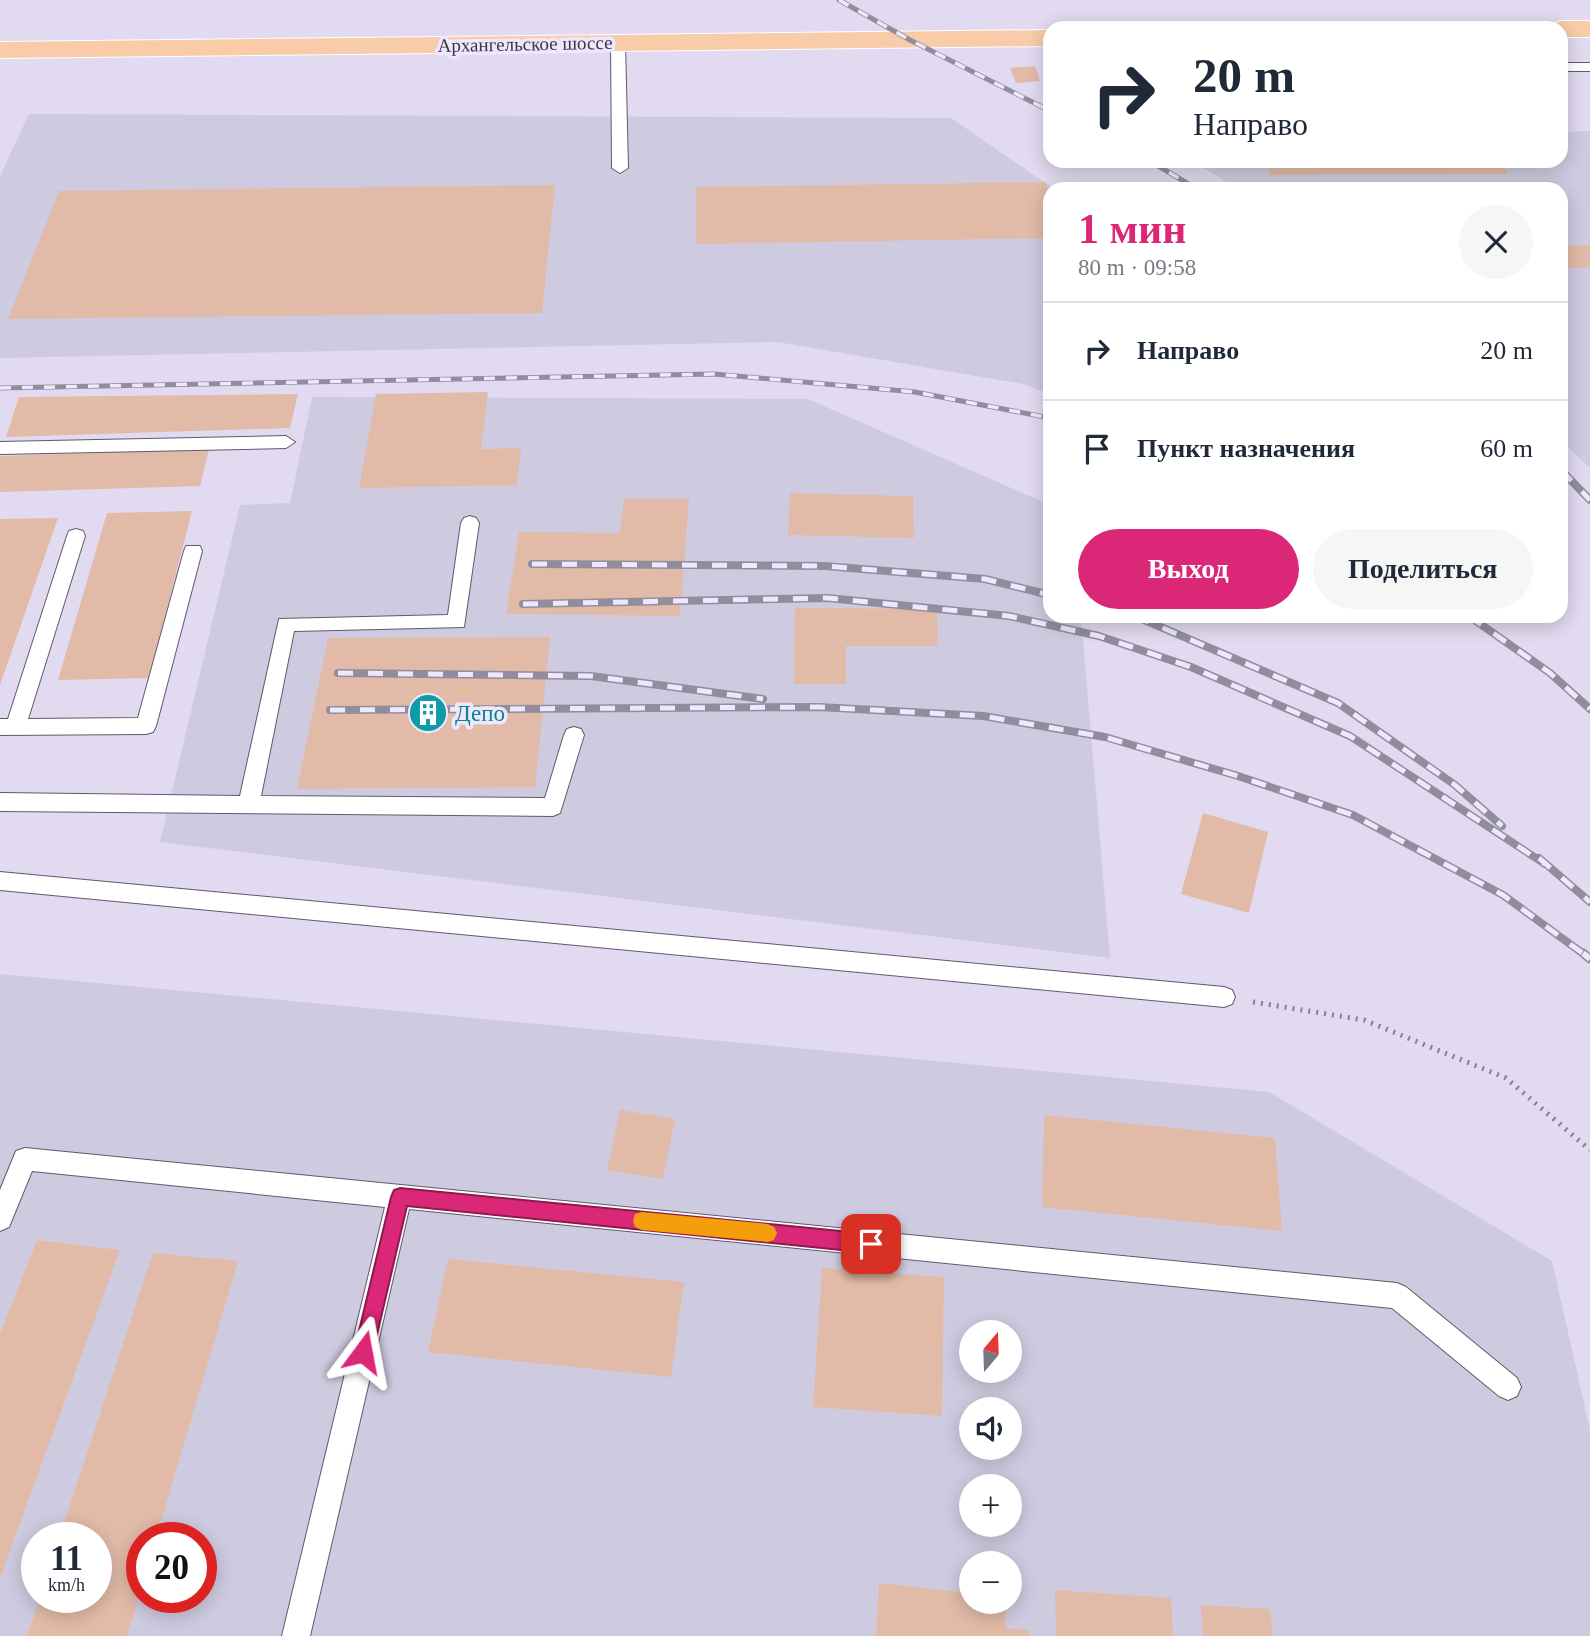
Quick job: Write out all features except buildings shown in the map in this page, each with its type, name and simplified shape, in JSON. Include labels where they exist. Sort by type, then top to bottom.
[{"type":"main road","points":[[1568,29],[1590,29]]},
{"type":"main road","name":"Архангельское шоссе","points":[[0,50],[1043,38]]},
{"type":"lane","points":[[618,43],[620,168]]},
{"type":"lane","points":[[1568,67],[1590,67]]},
{"type":"lane","points":[[0,448],[286,442]]},
{"type":"lane","points":[[249,802],[286,624],[457,622],[470,523]]},
{"type":"lane","points":[[76,536],[8,727],[146,726],[193,551]]},
{"type":"lane","points":[[0,802],[249,802],[553,807],[573,735]]},
{"type":"lane","points":[[0,881],[1224,997]]},
{"type":"lane","points":[[0,1219],[25,1159],[1397,1296],[1508,1387]]},
{"type":"lane","points":[[296,1636],[400,1197]]},
{"type":"path","points":[[1224,997],[1364,1020],[1506,1078],[1590,1150]]},
{"type":"shaded area","points":[[29,114],[951,118],[1044,182],[1043,391],[1023,384],[778,342],[0,358],[0,176]]},
{"type":"shaded area","points":[[1590,131],[1590,468],[1568,447],[1568,182],[1226,182],[1204,168],[1568,168],[1568,132]]},
{"type":"shaded area","points":[[312,397],[808,399],[1043,502],[1043,623],[1082,623],[1110,958],[160,842],[240,505],[290,503]]},
{"type":"shaded area","points":[[0,974],[1269,1092],[1552,1261],[1590,1430],[1590,1636],[0,1636]]},
{"type":"railway","points":[[839,0],[910,40],[1043,107]]},
{"type":"railway","points":[[1162,168],[1185,182]]},
{"type":"railway","points":[[0,388],[714,374],[915,392],[1043,417]]},
{"type":"railway","points":[[1568,477],[1590,500]]},
{"type":"railway","points":[[532,564],[825,566],[985,579],[1043,593]]},
{"type":"railway","points":[[523,604],[828,598],[1009,616],[1099,636],[1191,667],[1350,736],[1545,864]]},
{"type":"railway","points":[[1151,623],[1338,703],[1455,785],[1502,826]]},
{"type":"railway","points":[[1479,623],[1550,673],[1590,709]]},
{"type":"railway","points":[[338,673],[591,676],[763,699]]},
{"type":"railway","points":[[330,710],[819,707],[983,716],[1105,737],[1238,776],[1353,815],[1503,895],[1585,955]]},
{"type":"railway","points":[[1539,858],[1590,902]]},
{"type":"railway","points":[[1583,953],[1590,959]]},
{"type":"slow traffic","points":[[642,1221],[768,1233]]},
{"type":"place","name":"Депо","points":[[428,713]]},
{"type":"route","points":[[363,1352],[400,1197],[871,1244]]}]
